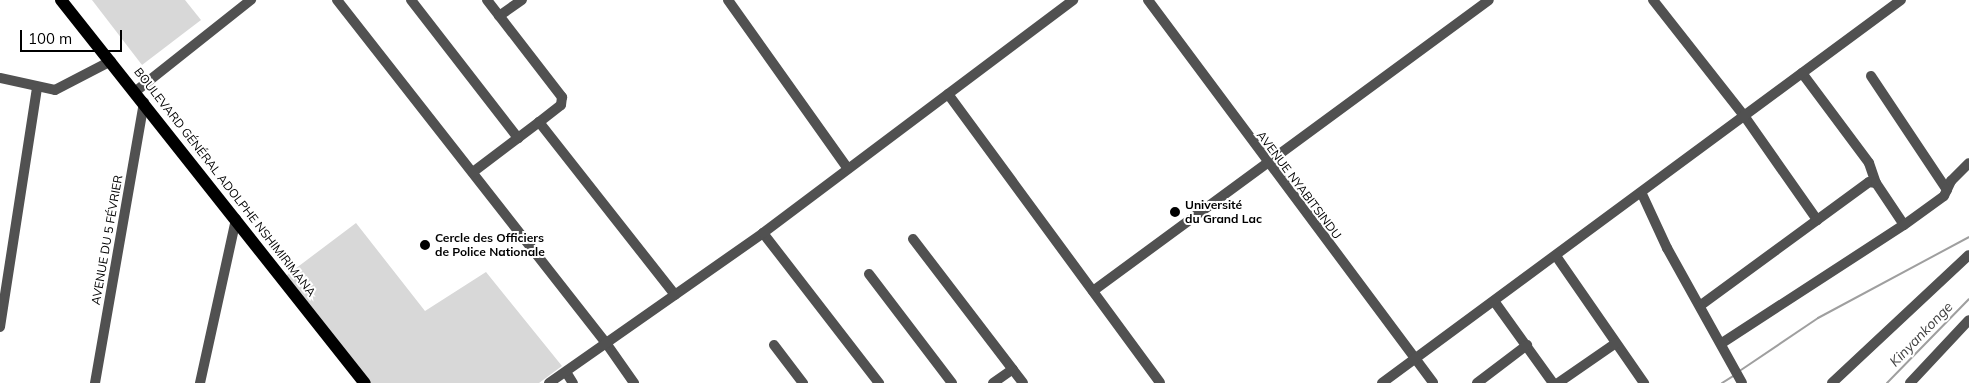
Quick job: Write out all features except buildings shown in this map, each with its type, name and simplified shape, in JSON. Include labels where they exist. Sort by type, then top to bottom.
[{"type":"main road","name":"BOULEVARD GÉNÉRAL ADOLPHE NSHIMIRIMANA","points":[[61,0],[136,91],[365,383]]},
{"type":"street","points":[[136,91],[251,0]]},
{"type":"street","points":[[337,0],[606,343],[634,383]]},
{"type":"street","points":[[410,0],[518,138]]},
{"type":"street","points":[[473,172],[561,105],[562,97],[487,0]]},
{"type":"street","points":[[499,16],[522,0]]},
{"type":"street","points":[[728,0],[848,169]]},
{"type":"street","points":[[549,383],[763,233],[1073,0]]},
{"type":"street","name":"AVENUE NYABITSINDU","points":[[1148,0],[1266,162],[1433,383]]},
{"type":"street","points":[[1093,291],[1266,162],[1489,0]]},
{"type":"street","points":[[1653,0],[1745,117],[1817,220]]},
{"type":"street","points":[[1384,382],[1642,194],[1902,0]]},
{"type":"street","points":[[0,78],[55,90],[64,88],[111,61]]},
{"type":"street","points":[[1802,73],[1869,163],[1876,183],[1904,225]]},
{"type":"street","points":[[1871,76],[1947,190]]},
{"type":"street","points":[[0,327],[38,87]]},
{"type":"street","points":[[948,94],[1160,383]]},
{"type":"street","name":"AVENUE DU 5 FÉVRIER","points":[[95,383],[144,102]]},
{"type":"street","points":[[539,122],[675,295]]},
{"type":"street","points":[[1722,343],[1904,225],[1947,190],[1969,163]]},
{"type":"street","points":[[1701,305],[1869,182],[1876,183]]},
{"type":"street","points":[[1642,194],[1667,248],[1701,305],[1738,376]]},
{"type":"street","points":[[200,383],[236,219]]},
{"type":"street","points":[[763,233],[879,383]]},
{"type":"street","points":[[913,239],[1023,383]]},
{"type":"street","points":[[1832,383],[1969,254]]},
{"type":"street","points":[[1556,256],[1644,383]]},
{"type":"street","points":[[869,274],[952,383]]},
{"type":"street","points":[[1494,301],[1553,383]]},
{"type":"street","points":[[1910,383],[1969,320]]},
{"type":"street","points":[[1558,383],[1616,343]]},
{"type":"street","points":[[774,345],[803,383]]},
{"type":"street","points":[[1477,383],[1527,345]]},
{"type":"street","points":[[993,383],[1012,369]]},
{"type":"street","points":[[566,372],[573,383]]},
{"type":"shaded area","points":[[92,0],[185,0],[201,20],[142,65]]},
{"type":"shaded area","points":[[356,223],[425,311],[486,272],[562,366],[539,383],[367,383],[283,278]]},
{"type":"waterway","points":[[1741,370],[1818,318],[1969,237]]},
{"type":"waterway","name":"Kinyankonge","points":[[1887,383],[1969,299]]},
{"type":"waterway","points":[[1722,383],[1733,376]]},
{"type":"place","name":"Université du Grand Lac","points":[[1175,212]]},
{"type":"place","name":"Cercle des Officiers de Police Nationale","points":[[425,245]]}]
